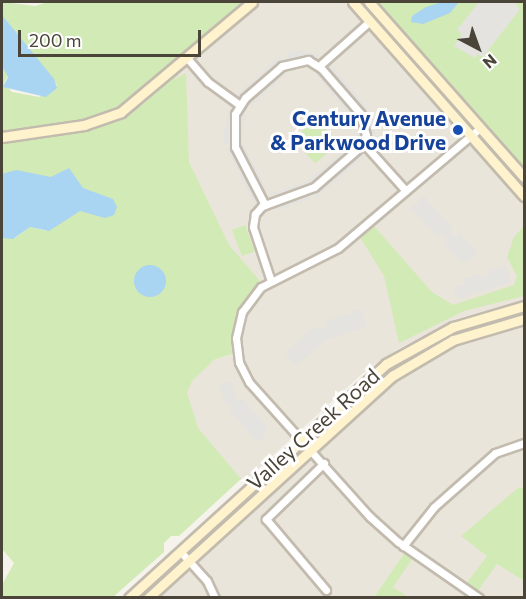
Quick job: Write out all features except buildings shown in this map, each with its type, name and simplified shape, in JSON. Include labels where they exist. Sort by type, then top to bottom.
[{"type":"main road","points":[[2,137],[48,132],[110,117],[136,102],[252,2]]},
{"type":"main road","points":[[353,2],[525,196]]},
{"type":"main road","points":[[369,2],[525,177]]},
{"type":"main road","name":"Valley Creek Road","points":[[129,597],[375,373],[415,345],[466,321],[525,306]]},
{"type":"main road","name":"Valley Creek Road","points":[[148,597],[380,385],[412,362],[470,334],[525,319]]},
{"type":"street","points":[[319,66],[370,21]]},
{"type":"street","points":[[187,58],[208,82],[240,105]]},
{"type":"street","points":[[265,205],[234,142],[233,124],[240,105],[288,62],[305,59],[319,66],[364,119],[367,132],[363,143],[312,188],[265,205],[255,213],[252,223],[271,281]]},
{"type":"street","points":[[479,597],[403,546],[370,517],[249,382],[237,356],[236,338],[240,315],[254,294],[271,281],[333,252],[480,128]]},
{"type":"street","points":[[363,143],[406,191]]},
{"type":"street","points":[[403,546],[434,507],[495,453],[525,444]]},
{"type":"street","points":[[324,463],[266,520],[326,590]]},
{"type":"street","points":[[180,551],[210,585],[215,597]]},
{"type":"shaded area","points":[[261,2],[348,2],[519,195],[524,202],[524,300],[456,319],[396,350],[363,373],[243,483],[196,428],[178,373],[232,354],[236,314],[261,282],[221,237],[179,161],[172,79]]},
{"type":"shaded area","points":[[479,2],[519,2],[516,5],[520,9],[483,57],[478,54],[475,58],[454,46],[462,34],[457,30]]},
{"type":"shaded area","points":[[302,50],[319,55],[312,66],[290,71],[251,106],[236,95],[279,56],[283,60],[288,56],[285,53]]},
{"type":"shaded area","points":[[330,64],[370,111],[366,115],[369,119],[374,117],[376,123],[374,143],[356,138],[357,124],[315,75]]},
{"type":"shaded area","points":[[230,105],[246,113],[242,141],[268,192],[254,204],[226,148],[231,146],[224,143],[223,134]]},
{"type":"shaded area","points":[[354,141],[366,155],[317,197],[312,193],[310,199],[275,211],[270,194],[308,181]]},
{"type":"shaded area","points":[[424,196],[453,228],[451,233],[455,237],[459,233],[478,253],[469,261],[462,263],[443,243],[447,239],[443,234],[438,237],[410,209]]},
{"type":"shaded area","points":[[506,266],[511,282],[458,299],[453,289],[465,284],[464,279],[480,273],[482,278],[490,275],[489,270]]},
{"type":"shaded area","points":[[361,309],[367,326],[327,340],[296,366],[288,357],[285,352],[315,326],[319,329],[327,326],[326,321]]},
{"type":"shaded area","points":[[524,319],[524,487],[518,488],[487,556],[464,586],[475,594],[497,563],[524,581],[524,597],[408,597],[392,587],[412,558],[405,552],[374,597],[148,598],[310,449],[423,355]]},
{"type":"shaded area","points":[[231,381],[237,400],[242,398],[268,428],[262,440],[255,440],[230,411],[232,405],[226,406],[219,385]]},
{"type":"green space","points":[[2,2],[35,6],[48,2],[244,2],[139,93],[114,109],[82,120],[2,132],[2,66],[8,76],[4,83],[12,92],[39,97],[57,85],[2,15]]},
{"type":"green space","points":[[374,2],[524,2],[524,172]]},
{"type":"green space","points":[[184,69],[172,81],[186,73],[189,162],[229,245],[261,282],[236,314],[232,354],[214,360],[192,381],[187,393],[198,428],[241,479],[179,536],[171,536],[164,543],[164,552],[113,597],[2,597],[2,585],[14,563],[2,549],[2,237],[15,238],[30,227],[47,231],[2,174],[2,143],[77,133],[111,123],[142,105]]},
{"type":"green space","points":[[316,119],[338,144],[315,164],[293,139]]},
{"type":"green space","points":[[245,225],[255,251],[242,256],[232,230]]},
{"type":"green space","points":[[373,225],[432,292],[453,305],[514,285],[517,276],[507,257],[514,237],[524,226],[524,296],[464,311],[399,343],[384,276],[360,237]]},
{"type":"green space","points":[[524,487],[524,581],[497,564],[475,595],[464,586],[487,556],[461,536],[518,488]]},
{"type":"green space","points":[[405,552],[413,558],[393,587],[408,597],[374,597]]},
{"type":"water","points":[[442,2],[459,2],[450,13],[423,24],[411,22],[412,16],[426,7]]},
{"type":"water","points":[[2,15],[54,79],[57,88],[46,97],[3,87],[8,77],[2,66]]},
{"type":"water","points":[[69,168],[83,188],[113,199],[117,207],[114,215],[105,218],[80,211],[49,231],[30,227],[13,239],[2,238],[2,174],[16,170],[51,177]]},
{"type":"water","points":[[150,265],[162,269],[166,281],[162,293],[150,297],[138,293],[134,281],[138,269]]},
{"type":"place","name":"Century Avenue & Parkwood Drive","points":[[458,130]]}]
